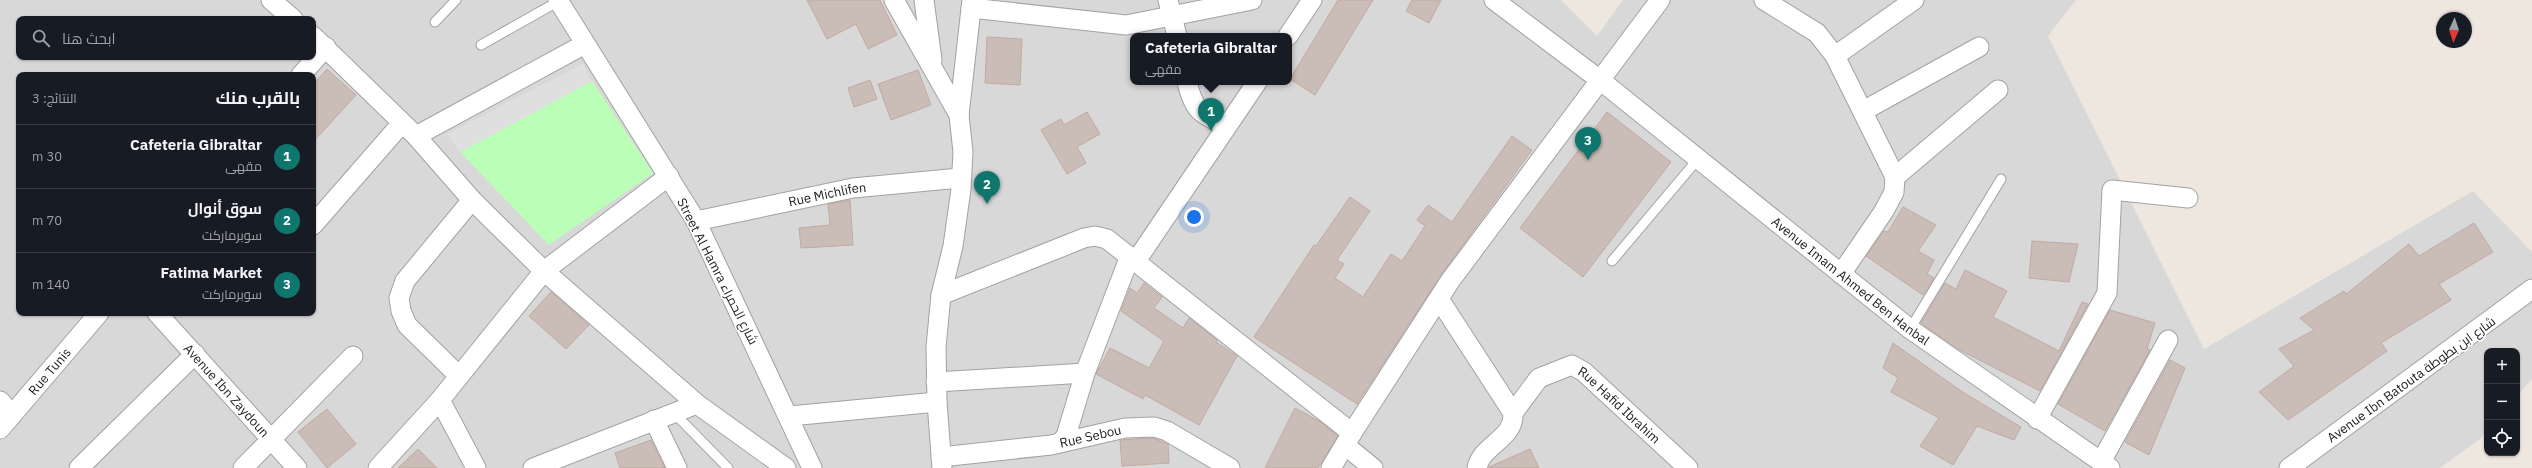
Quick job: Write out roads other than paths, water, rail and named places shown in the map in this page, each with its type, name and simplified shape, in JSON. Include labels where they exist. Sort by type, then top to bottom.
[{"type":"street","points":[[894,0],[959,115]]},
{"type":"street","points":[[924,0],[933,70]]},
{"type":"street","points":[[941,462],[936,382],[936,346],[941,295],[953,246],[961,190],[960,178],[963,152],[959,115],[972,4],[1126,25],[1170,7],[1252,0]]},
{"type":"street","points":[[1290,33],[1312,0]]},
{"type":"street","name":"Avenue Imam Ahmed Ben Hanbal","points":[[1494,0],[1600,80],[1910,329],[2037,420],[2105,465]]},
{"type":"street","points":[[1331,468],[1439,299],[1660,0]]},
{"type":"street","points":[[1835,56],[1914,0]]},
{"type":"street","name":"Street Al Hamra شارع الحمراء","points":[[558,1],[696,221],[790,416],[812,468]]},
{"type":"street","points":[[1773,2],[1817,33],[1835,56],[1895,177],[1894,192],[1884,211],[1840,274]]},
{"type":"street","points":[[1170,7],[1176,33]]},
{"type":"street","points":[[319,42],[416,136],[472,200],[544,271],[697,404],[786,468]]},
{"type":"street","points":[[416,136],[585,44]]},
{"type":"street","points":[[1863,111],[1979,47]]},
{"type":"street","points":[[303,72],[309,60]]},
{"type":"street","points":[[1188,85],[1196,108],[1204,116],[1227,125]]},
{"type":"street","points":[[1062,442],[1066,436],[1084,373],[1133,259],[1255,85]]},
{"type":"street","points":[[1895,177],[1998,90]]},
{"type":"street","points":[[316,222],[402,123]]},
{"type":"street","points":[[378,468],[440,400],[544,271],[669,176]]},
{"type":"street","name":"Rue Michlifen","points":[[696,221],[853,188],[960,178]]},
{"type":"street","points":[[2037,420],[2107,293],[2112,190],[2188,198]]},
{"type":"street","points":[[459,376],[407,325],[401,311],[399,298],[405,281],[472,200]]},
{"type":"street","points":[[941,295],[1084,238],[1095,236],[1107,239],[1133,259],[1349,440],[1373,468]]},
{"type":"street","name":"Avenue Ibn Batouta شارع ابن بطوطة","points":[[2290,468],[2532,289]]},
{"type":"street","points":[[1439,299],[1513,413],[1514,422],[1510,430],[1478,460],[1477,468]]},
{"type":"street","name":"Rue Tunis","points":[[4,415],[96,316]]},
{"type":"street","name":"Avenue Ibn Zaydoun","points":[[160,316],[272,439],[296,468]]},
{"type":"street","points":[[2105,465],[2168,340]]},
{"type":"street","points":[[79,468],[195,354]]},
{"type":"street","points":[[243,468],[353,356]]},
{"type":"street","name":"Rue Hafid Ibrahim","points":[[1513,413],[1539,378],[1572,365],[1584,372],[1688,468]]},
{"type":"street","points":[[936,382],[1084,373]]},
{"type":"street","points":[[440,400],[476,468]]},
{"type":"street","points":[[790,416],[937,402]]},
{"type":"street","points":[[533,468],[697,404]]},
{"type":"street","points":[[654,420],[677,468]]},
{"type":"street","name":"Rue Sebou","points":[[941,462],[1062,442],[1125,428],[1154,427],[1168,431],[1230,468]]},
{"type":"lane","points":[[435,22],[456,0]]},
{"type":"lane","points":[[481,45],[558,1]]},
{"type":"lane","points":[[1612,261],[1698,159]]},
{"type":"lane","points":[[1910,329],[2000,179]]},
{"type":"lane","points":[[674,413],[728,468]]},
{"type":"place","name":"Cafeteria Gibraltar","points":[[1211,131]]},
{"type":"place","name":"Fatima Market","points":[[1588,160]]},
{"type":"place","name":"سوق أنوال","points":[[987,204]]}]
